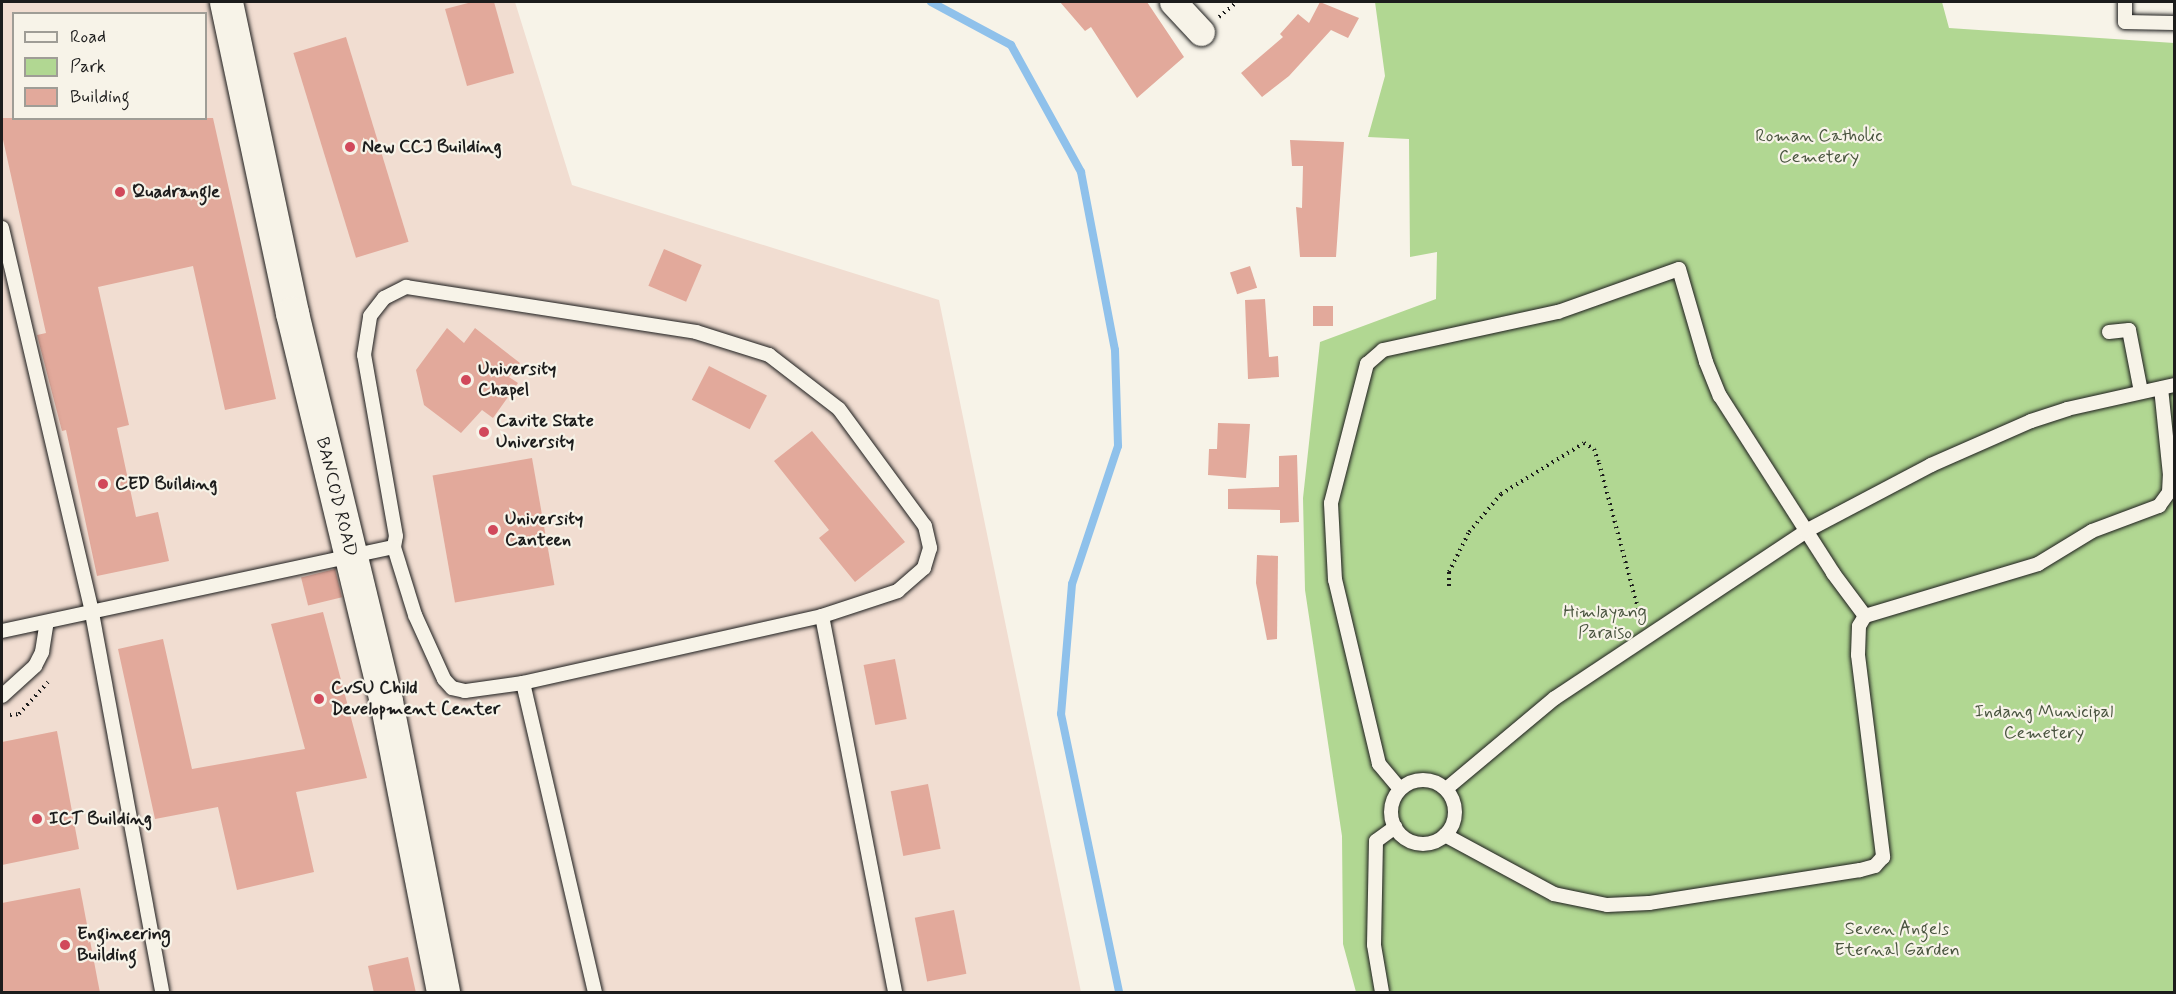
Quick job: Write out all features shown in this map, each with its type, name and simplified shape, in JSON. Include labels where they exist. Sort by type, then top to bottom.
[{"type":"street","name":"BANCOD ROAD","points":[[226,2],[292,313],[386,701],[443,993]]},
{"type":"street","points":[[1173,2],[1201,32]]},
{"type":"lane","points":[[2125,2],[2125,22],[2175,24]]},
{"type":"lane","points":[[2,228],[92,613],[162,993]]},
{"type":"lane","points":[[1400,789],[1380,764],[1335,580],[1331,503],[1367,364],[1372,355],[1558,312],[1679,268],[1706,362],[1720,396],[1806,531],[1865,616]]},
{"type":"lane","points":[[406,287],[696,332],[737,342],[769,355],[838,409],[925,526],[930,548],[924,568],[898,591],[822,616],[523,684],[465,691],[452,688],[444,680],[415,615],[394,547],[396,536],[364,355],[370,316],[384,298],[406,287]]},
{"type":"lane","points":[[2109,332],[2128,330],[2141,392]]},
{"type":"lane","points":[[1446,789],[1555,698],[1806,531],[1986,439],[2067,408],[2168,386],[2169,492],[2158,506],[2092,531],[2038,564],[1865,616]]},
{"type":"lane","points":[[2,631],[394,547]]},
{"type":"lane","points":[[822,616],[895,993]]},
{"type":"lane","points":[[1445,835],[1554,894],[1590,904],[1649,903],[1875,866],[1883,857],[1884,844],[1859,670],[1858,633],[1865,616]]},
{"type":"lane","points":[[2,696],[35,666],[42,652],[47,622]]},
{"type":"lane","points":[[523,684],[596,993]]},
{"type":"lane","points":[[1418,780],[1428,780],[1446,789],[1455,807],[1452,827],[1445,835],[1419,843],[1402,836],[1395,827],[1391,807],[1400,789],[1418,780]]},
{"type":"lane","points":[[1382,993],[1374,945],[1376,841],[1395,827]]},
{"type":"path","points":[[1449,586],[1449,572],[1469,532],[1493,502],[1522,479],[1584,443],[1594,449],[1599,463],[1645,637]]},
{"type":"shaded area","name":"Cavite State University","points":[[2,2],[515,2],[572,185],[939,300],[1081,992],[2,992]]},
{"type":"green space","points":[[1375,2],[1942,2],[1949,28],[2174,43],[2174,992],[1356,992],[1343,944],[1342,836],[1305,590],[1303,498],[1320,342],[1436,299],[1437,252],[1410,257],[1409,139],[1368,137],[1385,76]]},
{"type":"building","points":[[472,2],[494,2],[514,73],[467,86],[445,9]]},
{"type":"building","points":[[1060,2],[1147,2],[1184,57],[1137,98],[1091,27],[1085,31]]},
{"type":"building","points":[[1320,2],[1359,18],[1348,38],[1331,30],[1289,76],[1262,97],[1241,73],[1283,37],[1280,34],[1298,14],[1309,23]]},
{"type":"building","name":"New CCJ Building","points":[[346,37],[409,242],[356,258],[293,53]]},
{"type":"building","points":[[2,118],[12,118],[12,120],[207,120],[207,118],[213,118],[276,399],[225,410],[193,266],[98,287],[129,425],[117,428],[136,517],[158,512],[169,561],[97,576],[66,430],[62,431],[37,335],[46,333],[2,135]]},
{"type":"building","points":[[1290,140],[1344,142],[1336,257],[1300,257],[1296,207],[1302,208],[1303,166],[1292,166]]},
{"type":"building","points":[[664,249],[702,265],[686,302],[648,286]]},
{"type":"building","points":[[1250,266],[1257,288],[1237,294],[1230,272]]},
{"type":"building","points":[[1265,299],[1269,357],[1278,356],[1279,377],[1248,379],[1245,300]]},
{"type":"building","points":[[1313,306],[1333,306],[1333,326],[1313,326]]},
{"type":"building","name":"University Chapel","points":[[447,328],[464,343],[475,328],[520,363],[509,377],[518,383],[493,418],[482,410],[461,433],[424,405],[416,370]]},
{"type":"building","points":[[709,366],[767,396],[750,429],[692,400]]},
{"type":"building","points":[[1218,423],[1250,424],[1246,478],[1208,475],[1209,449],[1217,449]]},
{"type":"building","points":[[812,431],[905,542],[855,582],[819,538],[829,530],[774,461]]},
{"type":"building","points":[[1297,455],[1299,522],[1280,523],[1280,510],[1228,509],[1228,489],[1279,487],[1279,456]]},
{"type":"building","name":"University Canteen","points":[[532,458],[554,585],[455,603],[433,476]]},
{"type":"building","points":[[1257,555],[1278,556],[1277,639],[1267,640],[1256,583]]},
{"type":"building","points":[[335,569],[342,597],[308,606],[301,577]]},
{"type":"building","name":"CvSU Child Development Center","points":[[323,612],[367,778],[296,792],[314,872],[237,890],[218,807],[155,819],[118,649],[163,639],[192,769],[305,749],[271,624]]},
{"type":"building","points":[[895,659],[907,719],[875,725],[864,665]]},
{"type":"building","name":"ICT Building","points":[[57,731],[79,849],[2,865],[2,742]]},
{"type":"building","points":[[928,784],[941,849],[903,856],[891,791]]},
{"type":"building","points":[[80,888],[100,993],[2,993],[2,903]]},
{"type":"building","points":[[954,910],[966,974],[927,981],[915,918]]},
{"type":"building","points":[[408,957],[416,993],[374,993],[368,966]]},
{"type":"waterway","points":[[931,2],[1011,45],[1081,172],[1115,350],[1118,446],[1072,584],[1061,714],[1119,992]]},
{"type":"place","name":"New CCJ Building","points":[[350,147]]},
{"type":"place","name":"Quadrangle","points":[[120,192]]},
{"type":"place","name":"University Chapel","points":[[466,380]]},
{"type":"place","name":"Cavite State University","points":[[484,432]]},
{"type":"place","name":"CED Building","points":[[103,484]]},
{"type":"place","name":"University Canteen","points":[[493,530]]},
{"type":"place","name":"CvSU Child Development Center","points":[[319,699]]},
{"type":"place","name":"ICT Building","points":[[37,819]]},
{"type":"place","name":"Engineering Building","points":[[65,945]]},
{"type":"park label","name":"Roman Catholic Cemetery","points":[[1819,147]]},
{"type":"park label","name":"Himlayang Paraiso","points":[[1605,623]]},
{"type":"park label","name":"Indang Municipal Cemetery","points":[[2044,723]]},
{"type":"park label","name":"Seven Angels Eternal Garden","points":[[1897,940]]}]
